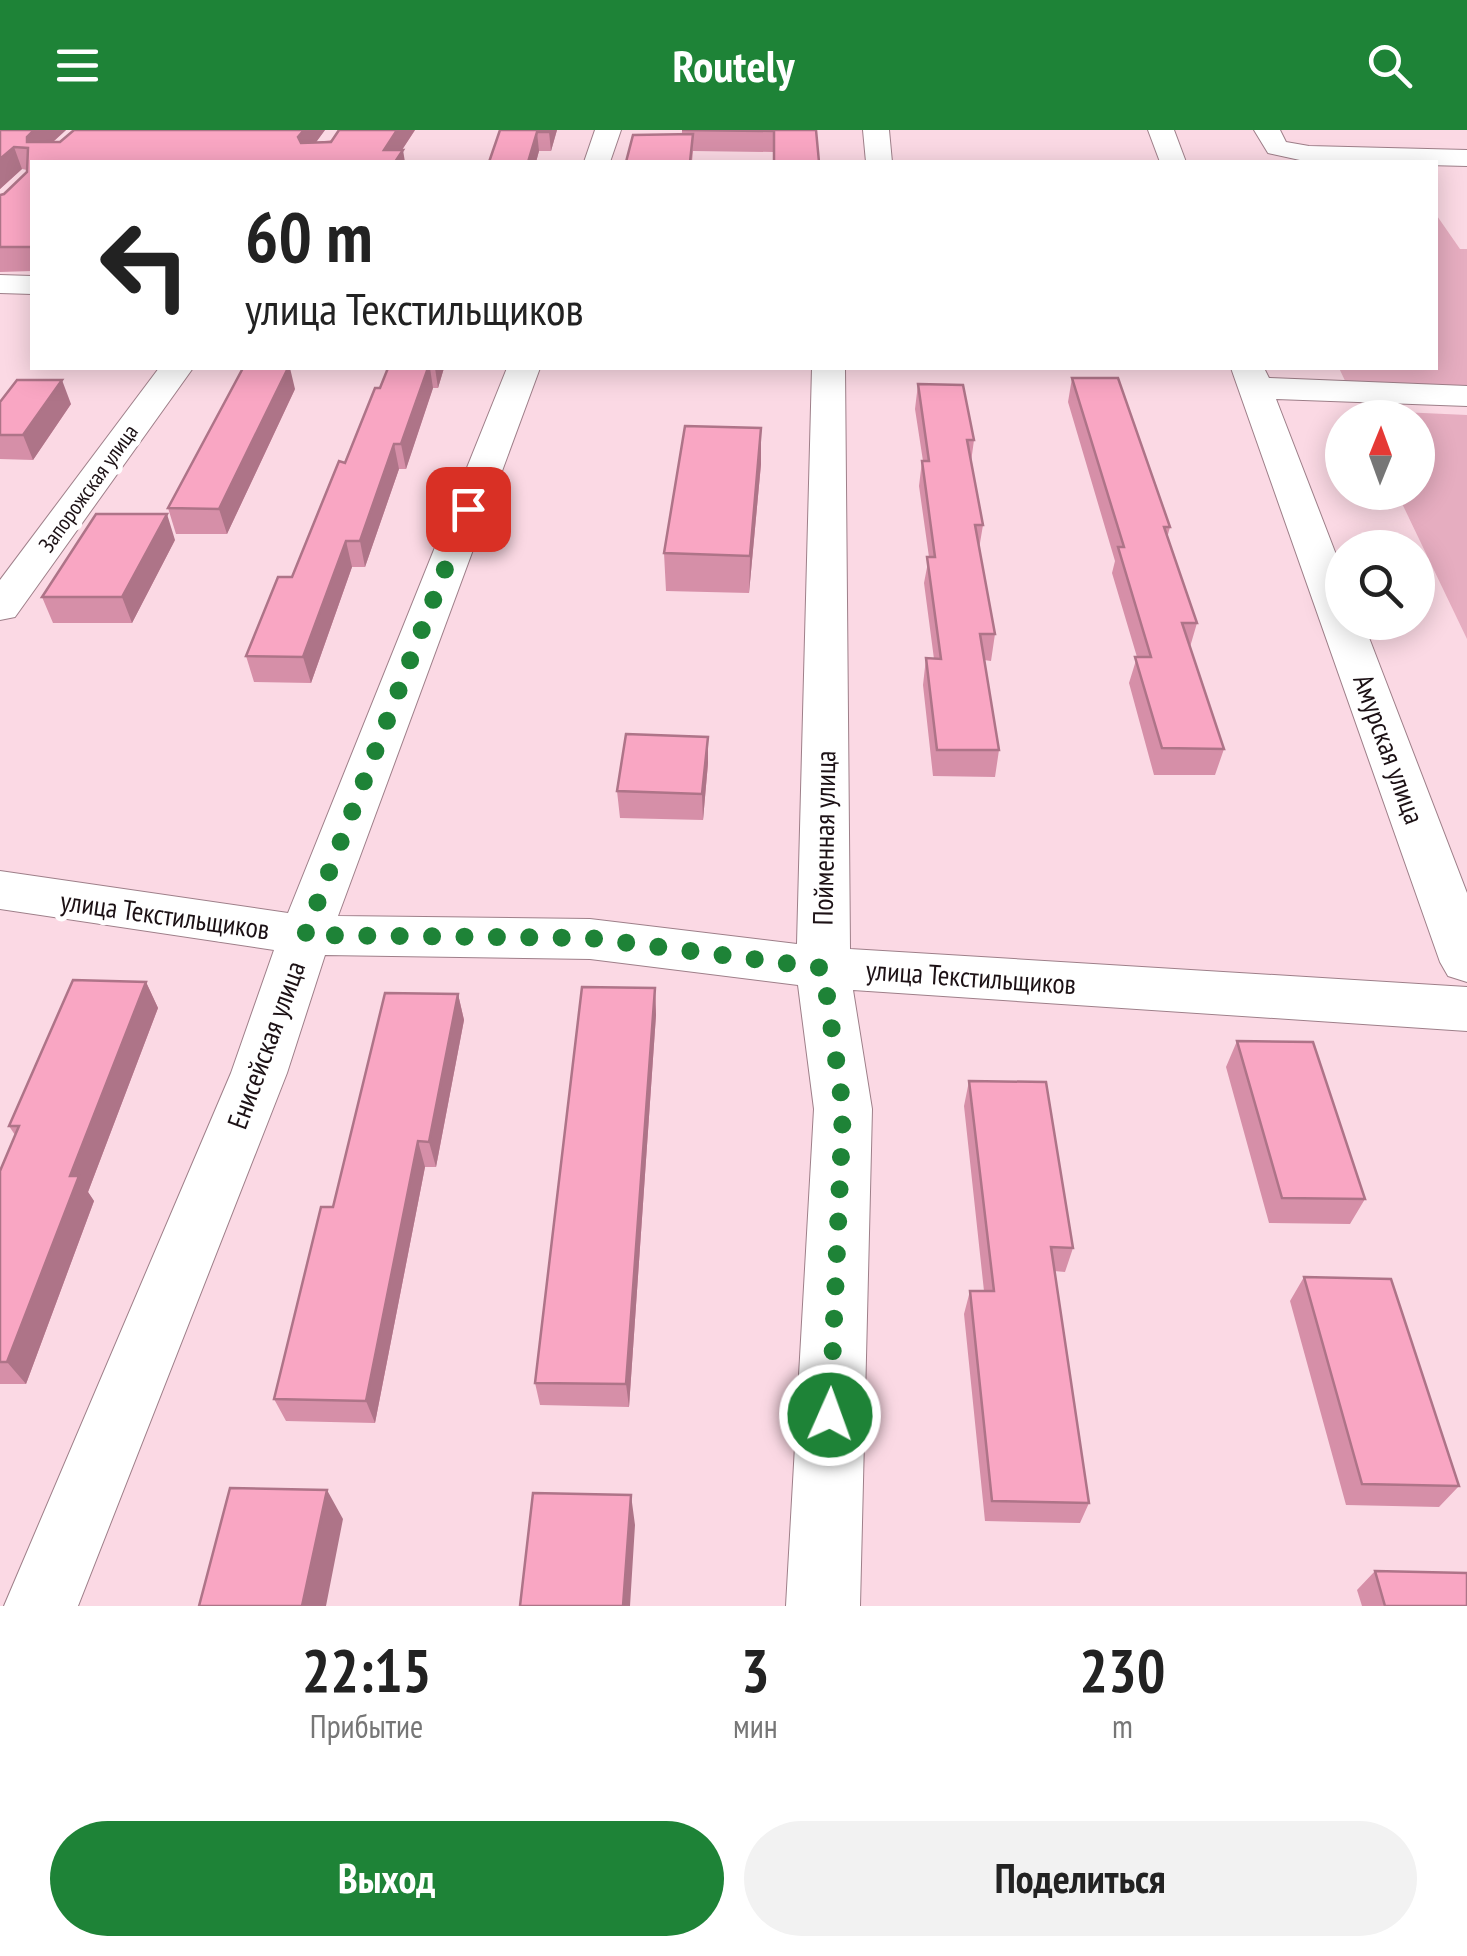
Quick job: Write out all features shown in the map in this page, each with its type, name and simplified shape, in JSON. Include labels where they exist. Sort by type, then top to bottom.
[{"type":"street","points":[[598,160],[608,130]]},
{"type":"street","points":[[876,130],[879,160]]},
{"type":"street","points":[[1161,130],[1172,160]]},
{"type":"street","points":[[1268,130],[1277,148],[1308,154],[1467,158]]},
{"type":"street","points":[[0,284],[30,284]]},
{"type":"street","name":"Запорожская улица","points":[[0,608],[175,370]]},
{"type":"street","name":"Енисейская улица","points":[[41,1606],[259,1073],[305,935],[521,370]]},
{"type":"street","name":"Пойменная улица","points":[[822,1606],[843,1108],[823,968],[840,370]]},
{"type":"street","points":[[1252,378],[1467,396]]},
{"type":"street","name":"Амурская улица","points":[[1252,378],[1467,962]]},
{"type":"street","name":"улица Текстильщиков","points":[[0,890],[305,935],[590,938],[823,968],[1467,1009]]},
{"type":"shaded area","points":[[1438,217],[1460,249],[1467,249],[1467,389],[1347,385],[1340,370],[1438,370]]},
{"type":"shaded area","points":[[1435,414],[1467,415],[1467,639],[1435,572],[1435,530],[1415,530],[1405,510],[1435,510]]},
{"type":"building","points":[[0,130],[34,130],[27,142],[60,142],[74,130],[304,130],[298,137],[301,143],[331,142],[339,130],[397,130],[384,150],[403,150],[396,160],[30,160],[30,247],[0,247],[0,195],[27,172],[28,148],[14,147],[0,159]]},
{"type":"building","points":[[500,130],[550,130],[537,132],[529,160],[490,160]]},
{"type":"building","points":[[682,130],[816,130],[819,160],[774,160],[774,131]]},
{"type":"building","points":[[693,134],[690,160],[627,160],[633,135]]},
{"type":"building","points":[[242,370],[287,370],[219,509],[168,508]]},
{"type":"building","points":[[387,370],[427,370],[401,444],[394,444],[360,541],[346,541],[303,657],[246,656],[278,577],[292,577],[339,461],[345,463],[375,388],[380,388]]},
{"type":"building","points":[[1072,378],[1118,378],[1170,527],[1164,527],[1197,623],[1182,623],[1224,749],[1162,748],[1135,657],[1151,657],[1118,547],[1124,547]]},
{"type":"building","points":[[17,380],[62,380],[23,435],[0,435],[0,402]]},
{"type":"building","points":[[918,384],[963,385],[974,440],[967,440],[983,525],[975,525],[995,634],[980,634],[999,750],[937,750],[926,658],[941,659],[927,557],[935,557],[922,461],[929,461]]},
{"type":"building","points":[[685,426],[761,428],[750,556],[664,553]]},
{"type":"building","points":[[96,514],[167,514],[122,597],[42,597]]},
{"type":"building","points":[[626,734],[708,737],[702,794],[617,791]]},
{"type":"building","points":[[73,980],[146,982],[70,1176],[79,1176],[7,1362],[0,1362],[0,1171],[19,1126],[9,1126]]},
{"type":"building","points":[[582,987],[655,988],[626,1384],[535,1383]]},
{"type":"building","points":[[385,993],[458,994],[429,1142],[418,1141],[366,1401],[274,1399],[321,1207],[333,1207]]},
{"type":"building","points":[[1237,1041],[1313,1042],[1365,1199],[1282,1198]]},
{"type":"building","points":[[969,1081],[1046,1082],[1073,1248],[1051,1247],[1089,1503],[992,1501],[970,1291],[994,1291]]},
{"type":"building","points":[[1304,1277],[1391,1279],[1459,1486],[1362,1484]]},
{"type":"building","points":[[230,1488],[327,1490],[302,1606],[199,1606]]},
{"type":"building","points":[[533,1493],[631,1495],[623,1606],[520,1606]]},
{"type":"building","points":[[1375,1571],[1467,1573],[1467,1606],[1385,1606]]},
{"type":"route","points":[[468,509],[305,935],[590,938],[823,968],[843,1108],[830,1415]]}]
